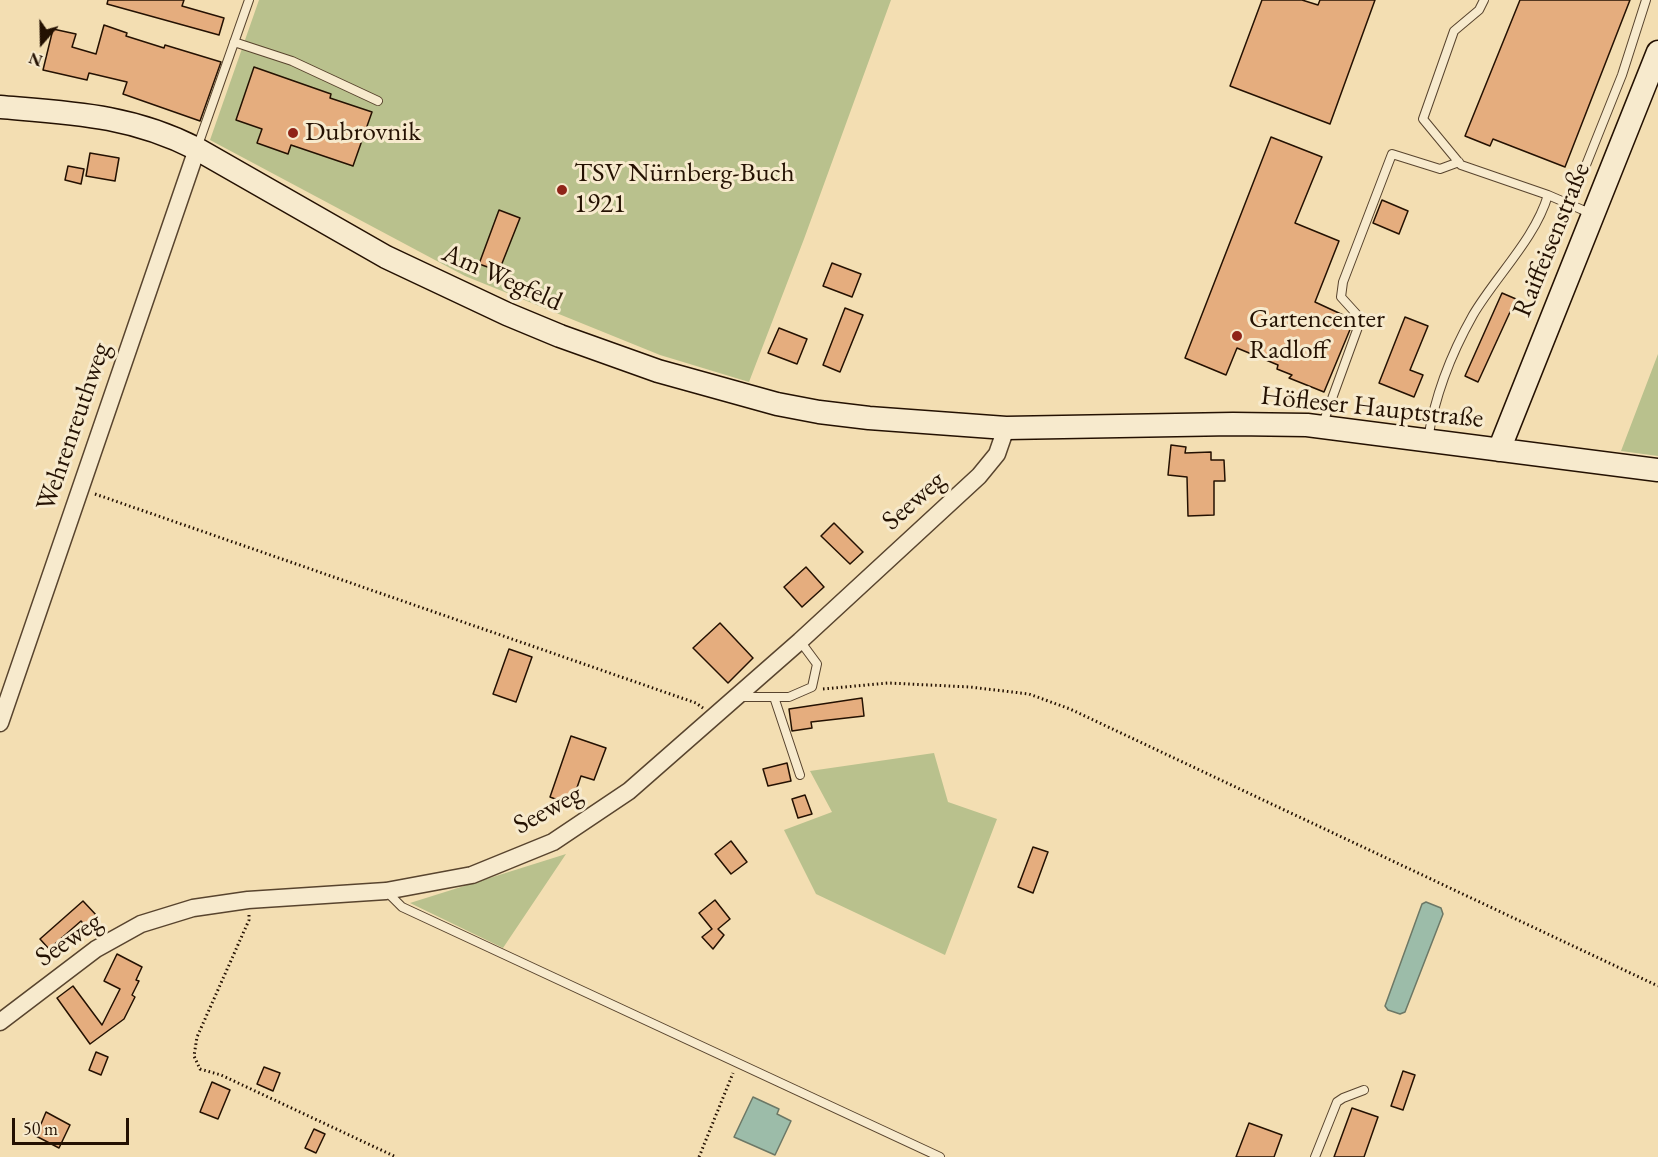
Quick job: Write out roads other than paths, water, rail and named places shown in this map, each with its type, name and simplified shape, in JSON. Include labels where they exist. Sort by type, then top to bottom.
[{"type":"street","name":"Raiffeisenstraße","points":[[1499,450],[1658,52]]},
{"type":"street","name":"Am Wegfeld","points":[[0,107],[119,119],[151,129],[197,148],[351,237],[430,278],[560,336],[638,364],[736,394],[819,412],[1006,428]]},
{"type":"street","name":"Wehrenreuthweg","points":[[0,723],[197,148]]},
{"type":"street","name":"Höfleser Hauptstraße","points":[[1006,428],[1264,424],[1322,426],[1658,471]]},
{"type":"street","name":"Seeweg","points":[[0,1022],[96,949],[141,924],[193,908],[248,900],[386,891],[472,876],[553,842],[629,791],[800,641],[979,476],[997,454],[1006,428]]},
{"type":"lane","points":[[197,148],[249,0]]},
{"type":"lane","points":[[1484,0],[1479,10],[1454,31],[1423,119],[1461,165],[1548,195],[1592,214]]},
{"type":"lane","points":[[1570,205],[1622,75],[1646,0]]},
{"type":"lane","points":[[234,42],[292,61],[378,101]]},
{"type":"lane","points":[[1322,426],[1361,319],[1341,297],[1343,282],[1392,154],[1440,169],[1459,162]]},
{"type":"lane","points":[[1428,440],[1432,412],[1445,374],[1473,315],[1542,215],[1548,195]]},
{"type":"lane","points":[[736,698],[789,697],[812,687],[818,663],[800,641]]},
{"type":"lane","points":[[774,697],[800,775]]},
{"type":"lane","points":[[386,891],[402,907],[940,1157]]},
{"type":"lane","points":[[1315,1157],[1337,1102],[1364,1090]]},
{"type":"place","name":"Dubrovnik","points":[[293,133]]},
{"type":"place","name":"TSV Nürnberg-Buch 1921","points":[[562,190]]},
{"type":"place","name":"Gartencenter Radloff","points":[[1237,336]]}]
